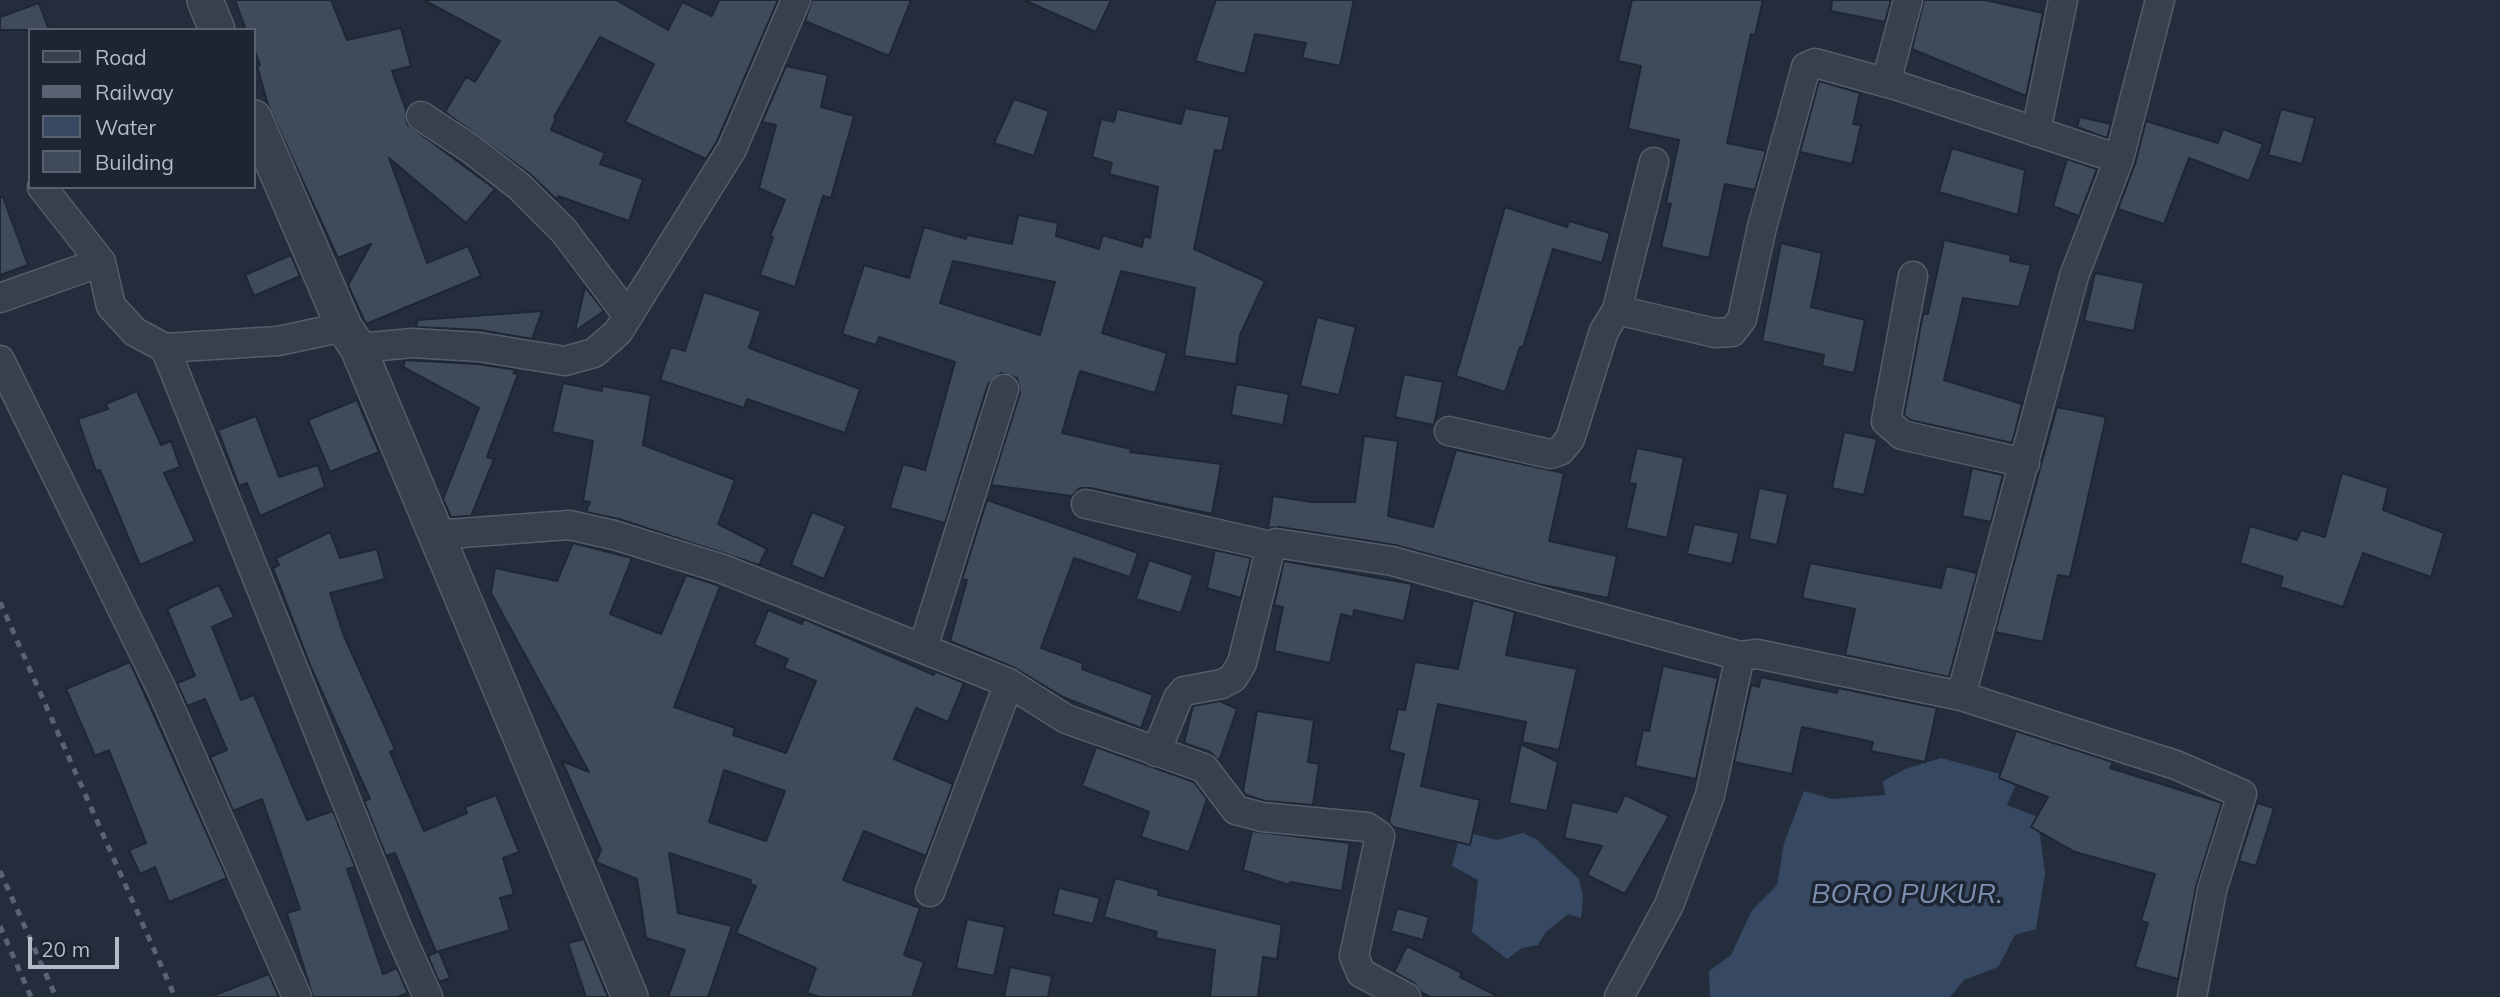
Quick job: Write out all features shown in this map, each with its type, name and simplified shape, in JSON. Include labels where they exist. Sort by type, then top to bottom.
[{"type":"street","points":[[205,0],[216,28]]},
{"type":"street","points":[[44,189],[101,262],[111,306],[135,332],[165,348],[351,337],[479,347],[565,361],[594,353],[618,332],[732,149],[796,0]]},
{"type":"street","points":[[1895,85],[1888,75],[1908,0]]},
{"type":"street","points":[[2036,132],[2063,0]]},
{"type":"street","points":[[1961,696],[2074,276],[2119,159],[2160,0]]},
{"type":"street","points":[[1617,310],[1715,333],[1732,332],[1742,318],[1762,227],[1806,67],[1815,63],[1895,85],[2119,159]]},
{"type":"street","points":[[421,117],[471,149],[520,187],[564,231],[628,316]]},
{"type":"street","points":[[257,133],[351,337],[630,997]]},
{"type":"street","points":[[1449,431],[1550,454],[1560,451],[1570,439],[1604,331],[1617,310],[1654,162]]},
{"type":"street","points":[[0,298],[101,262]]},
{"type":"street","points":[[1913,276],[1886,421],[1902,435],[2025,463]]},
{"type":"street","points":[[165,348],[398,930],[428,997]]},
{"type":"street","points":[[0,360],[162,690],[297,997]]},
{"type":"street","points":[[923,648],[1004,389]]},
{"type":"street","points":[[1086,505],[1270,546],[1284,542],[1392,561],[1740,656],[1757,654],[1961,696],[2176,765],[2242,794],[2212,890],[2192,997]]},
{"type":"street","points":[[435,535],[569,525],[614,535],[723,569],[1009,683],[1066,719],[1204,768],[1236,810],[1262,817],[1367,827],[1380,836],[1354,956],[1361,973],[1406,997]]},
{"type":"street","points":[[1156,751],[1178,698],[1184,691],[1222,684],[1233,678],[1242,663],[1270,546]]},
{"type":"street","points":[[1619,997],[1669,905],[1710,795],[1740,656]]},
{"type":"street","points":[[930,892],[1009,683]]},
{"type":"water","name":"BORO PUKUR.","points":[[1941,758],[2018,779],[2007,805],[2038,817],[2045,874],[2036,929],[2015,935],[1998,967],[1964,980],[1950,997],[1710,997],[1709,971],[1731,955],[1752,910],[1777,885],[1784,843],[1804,791],[1832,799],[1885,795],[1883,781],[1905,769]]},
{"type":"water","points":[[1461,831],[1497,840],[1523,833],[1536,839],[1579,879],[1583,896],[1581,918],[1568,914],[1546,932],[1538,945],[1522,948],[1507,959],[1472,932],[1478,880],[1452,866]]},
{"type":"building","points":[[235,0],[331,0],[347,40],[401,28],[411,66],[392,71],[406,110],[407,124],[495,189],[466,223],[389,158],[427,263],[468,246],[481,276],[366,324],[348,285],[371,244],[338,258],[268,105],[257,66],[260,65],[256,54],[256,28],[245,28]]},
{"type":"building","points":[[424,0],[616,0],[668,30],[682,2],[712,16],[719,0],[778,0],[717,141],[706,159],[625,122],[654,64],[600,37],[554,117],[556,118],[551,130],[605,153],[600,164],[643,179],[629,221],[558,196],[557,200],[530,174],[445,112],[466,77],[475,82],[500,41]]},
{"type":"building","points":[[812,0],[911,0],[889,56],[805,21]]},
{"type":"building","points":[[1024,0],[1111,0],[1096,32]]},
{"type":"building","points":[[1216,0],[1354,0],[1340,66],[1302,58],[1306,43],[1255,34],[1245,74],[1195,61]]},
{"type":"building","points":[[1632,0],[1763,0],[1755,35],[1751,34],[1727,143],[1766,151],[1755,190],[1725,184],[1709,258],[1661,247],[1671,204],[1666,203],[1679,140],[1628,129],[1641,66],[1618,61]]},
{"type":"building","points":[[1832,0],[1891,0],[1885,22],[1831,11]]},
{"type":"building","points":[[1924,0],[1985,0],[2043,13],[2026,96],[1912,49]]},
{"type":"building","points":[[39,3],[48,28],[0,30],[0,17]]},
{"type":"building","points":[[786,66],[828,75],[821,107],[854,116],[831,198],[823,196],[795,287],[760,275],[773,237],[770,236],[785,200],[759,188],[776,125],[762,122]]},
{"type":"building","points":[[1819,81],[1860,93],[1853,124],[1861,125],[1852,164],[1800,152]]},
{"type":"building","points":[[1014,99],[1049,111],[1034,156],[994,143]]},
{"type":"building","points":[[1185,108],[1230,117],[1222,151],[1215,150],[1194,249],[1265,281],[1240,335],[1236,364],[1184,356],[1195,288],[1121,271],[1102,333],[1167,353],[1155,393],[1080,371],[1062,433],[1131,449],[1130,452],[1221,464],[1212,514],[1090,488],[1080,488],[1072,496],[991,485],[1020,393],[1017,378],[1001,373],[988,384],[945,523],[890,508],[903,464],[925,470],[955,362],[879,337],[876,345],[842,334],[864,265],[909,278],[924,227],[966,239],[967,235],[1012,244],[1018,215],[1058,223],[1056,236],[1099,249],[1103,235],[1142,247],[1144,236],[1150,238],[1158,187],[1109,174],[1112,163],[1092,157],[1101,119],[1114,122],[1117,109],[1181,124]],"holes":[[[953,261],[1055,282],[1040,335],[940,303]]]},
{"type":"building","points":[[2281,109],[2315,118],[2302,164],[2268,155]]},
{"type":"building","points":[[2080,117],[2111,124],[2107,138],[2077,127]]},
{"type":"building","points":[[2146,121],[2218,143],[2223,129],[2263,144],[2249,181],[2189,158],[2164,224],[2118,209],[2135,164]]},
{"type":"building","points":[[1952,148],[2025,170],[2018,215],[1939,192]]},
{"type":"building","points":[[2067,159],[2097,169],[2079,216],[2053,206]]},
{"type":"building","points":[[0,197],[3,197],[28,265],[0,275]]},
{"type":"building","points":[[1505,207],[1567,227],[1569,221],[1610,233],[1602,263],[1553,249],[1523,347],[1520,347],[1505,392],[1456,376]]},
{"type":"building","points":[[1944,240],[2011,255],[2010,261],[2031,265],[2019,307],[1963,298],[1944,380],[2022,404],[2012,443],[1910,420],[1904,415],[1923,314],[1928,314]]},
{"type":"building","points":[[1781,243],[1822,253],[1811,307],[1865,320],[1854,373],[1822,366],[1824,355],[1762,341]]},
{"type":"building","points":[[291,255],[300,276],[254,296],[245,275]]},
{"type":"building","points":[[2095,273],[2144,283],[2134,331],[2084,321]]},
{"type":"building","points":[[585,287],[604,311],[575,331]]},
{"type":"building","points":[[704,292],[761,311],[749,348],[860,389],[845,433],[747,399],[744,408],[660,380],[671,347],[685,351]]},
{"type":"building","points":[[542,311],[532,339],[480,330],[416,327],[418,320]]},
{"type":"building","points":[[1317,317],[1356,327],[1339,395],[1300,386]]},
{"type":"building","points":[[405,360],[477,364],[517,370],[513,373],[518,374],[487,457],[494,459],[471,516],[451,517],[443,499],[479,408],[403,367]]},
{"type":"building","points":[[1404,374],[1443,382],[1434,425],[1395,417]]},
{"type":"building","points":[[563,383],[602,391],[602,386],[651,395],[643,445],[735,480],[718,524],[767,549],[759,565],[619,519],[586,512],[590,502],[583,501],[593,441],[552,432]]},
{"type":"building","points":[[1236,384],[1289,394],[1283,425],[1231,415]]},
{"type":"building","points":[[137,391],[161,445],[171,441],[180,467],[164,473],[195,541],[140,565],[100,470],[96,471],[78,419],[108,409],[106,404]]},
{"type":"building","points":[[357,400],[379,452],[330,472],[308,420]]},
{"type":"building","points":[[2057,407],[2106,417],[2070,577],[2058,575],[2043,642],[1995,632]]},
{"type":"building","points":[[256,416],[279,477],[318,465],[325,487],[260,516],[247,483],[239,486],[218,430]]},
{"type":"building","points":[[1844,432],[1877,439],[1864,495],[1832,488]]},
{"type":"building","points":[[1364,436],[1398,441],[1388,516],[1433,527],[1456,450],[1564,473],[1549,541],[1617,556],[1608,598],[1538,584],[1395,545],[1279,527],[1268,528],[1273,496],[1312,502],[1355,502]]},
{"type":"building","points":[[1637,448],[1684,458],[1667,538],[1626,528],[1636,484],[1629,483]]},
{"type":"building","points":[[1972,468],[2003,475],[1991,522],[1962,516]]},
{"type":"building","points":[[2342,473],[2388,488],[2383,510],[2444,533],[2431,577],[2363,553],[2343,607],[2280,587],[2283,577],[2240,563],[2250,526],[2297,540],[2301,530],[2325,537]]},
{"type":"building","points":[[1759,488],[1788,494],[1777,545],[1749,539]]},
{"type":"building","points":[[987,500],[1138,553],[1130,577],[1074,558],[1041,648],[1083,663],[1082,669],[1153,695],[1141,728],[1063,697],[1015,668],[950,641],[967,580],[962,579]]},
{"type":"building","points":[[812,512],[846,526],[824,579],[791,565]]},
{"type":"building","points":[[1694,524],[1739,533],[1732,564],[1687,554]]},
{"type":"building","points":[[330,532],[340,558],[377,549],[385,579],[330,593],[344,636],[395,749],[390,752],[424,831],[467,813],[465,807],[496,795],[519,852],[503,858],[514,894],[500,898],[510,930],[436,952],[395,853],[386,856],[364,801],[370,799],[310,665],[273,568],[279,565],[276,558]]},
{"type":"building","points":[[573,543],[632,558],[610,614],[661,634],[686,575],[720,586],[674,707],[735,728],[733,735],[786,753],[816,681],[784,668],[788,659],[754,645],[768,610],[802,624],[804,619],[934,675],[935,671],[964,683],[948,722],[916,708],[894,759],[953,784],[926,856],[864,831],[843,880],[920,908],[904,955],[924,962],[912,997],[820,997],[807,993],[816,968],[736,933],[756,886],[750,884],[751,880],[669,853],[678,913],[732,926],[708,997],[668,997],[685,950],[646,938],[637,879],[596,862],[601,850],[562,761],[589,772],[491,593],[495,568],[557,581]],"holes":[[[724,770],[785,791],[766,841],[709,822]]]},
{"type":"building","points":[[1215,550],[1251,558],[1241,598],[1207,588]]},
{"type":"building","points":[[1149,560],[1193,575],[1181,613],[1136,599]]},
{"type":"building","points":[[1284,561],[1412,584],[1404,621],[1354,610],[1353,617],[1341,614],[1330,663],[1274,651],[1283,607],[1274,605]]},
{"type":"building","points":[[1810,563],[1941,588],[1946,566],[1977,573],[1949,677],[1845,655],[1855,609],[1802,598]]},
{"type":"building","points":[[219,585],[234,617],[212,627],[241,700],[254,695],[307,820],[333,811],[355,867],[347,869],[383,974],[397,968],[408,993],[397,997],[313,997],[287,913],[300,909],[262,799],[233,811],[210,757],[227,750],[205,699],[187,706],[177,683],[195,676],[167,609]]},
{"type":"building","points":[[1473,600],[1515,612],[1506,655],[1577,669],[1559,750],[1522,742],[1526,722],[1438,704],[1421,786],[1480,800],[1470,845],[1393,827],[1389,822],[1404,754],[1389,750],[1398,709],[1405,710],[1415,662],[1458,669]]},
{"type":"building","points":[[130,662],[227,878],[169,902],[155,867],[140,874],[129,850],[146,843],[109,750],[95,756],[66,689]]},
{"type":"building","points":[[1663,666],[1718,678],[1696,779],[1635,766],[1643,730],[1649,731]]},
{"type":"building","points":[[1761,677],[1837,693],[1838,688],[1937,708],[1925,762],[1871,751],[1873,742],[1802,727],[1792,774],[1734,762],[1751,685],[1759,687]]},
{"type":"building","points":[[1220,701],[1237,709],[1219,761],[1210,752],[1184,743],[1193,706]]},
{"type":"building","points":[[1257,711],[1314,720],[1308,762],[1319,764],[1313,805],[1265,801],[1246,795],[1243,791]]},
{"type":"building","points":[[2016,731],[2113,762],[2110,768],[2222,803],[2196,887],[2178,979],[2135,967],[2148,923],[2141,921],[2155,874],[2075,852],[2031,827],[2048,797],[1999,778]]},
{"type":"building","points":[[1521,744],[1558,762],[1547,811],[1509,803]]},
{"type":"building","points":[[1096,747],[1194,782],[1207,799],[1189,852],[1141,837],[1149,812],[1082,786]]},
{"type":"building","points":[[1625,795],[1669,816],[1625,894],[1587,875],[1602,846],[1564,838],[1572,802],[1617,812]]},
{"type":"building","points":[[2257,803],[2274,808],[2256,866],[2239,861]]},
{"type":"building","points":[[1252,831],[1350,843],[1342,891],[1290,882],[1289,885],[1243,870]]},
{"type":"building","points":[[1115,878],[1159,890],[1158,895],[1282,925],[1277,959],[1263,957],[1258,997],[1210,997],[1215,950],[1155,938],[1157,932],[1104,917]]},
{"type":"building","points":[[1059,888],[1100,898],[1093,924],[1053,914]]},
{"type":"building","points":[[1397,908],[1429,917],[1423,940],[1391,931]]},
{"type":"building","points":[[967,919],[1005,927],[994,976],[956,968]]},
{"type":"building","points":[[584,939],[608,997],[586,997],[568,943]]},
{"type":"building","points":[[1407,946],[1462,973],[1460,977],[1499,997],[1430,997],[1422,993],[1414,983],[1394,972]]},
{"type":"building","points":[[439,951],[450,978],[439,982],[428,956]]},
{"type":"building","points":[[1010,967],[1052,976],[1048,997],[1004,997]]},
{"type":"building","points":[[269,974],[279,997],[215,997],[215,995]]},
{"type":"railway","points":[[0,602],[175,997]]},
{"type":"railway","points":[[0,871],[56,997]]},
{"type":"railway","points":[[0,926],[31,997]]}]
